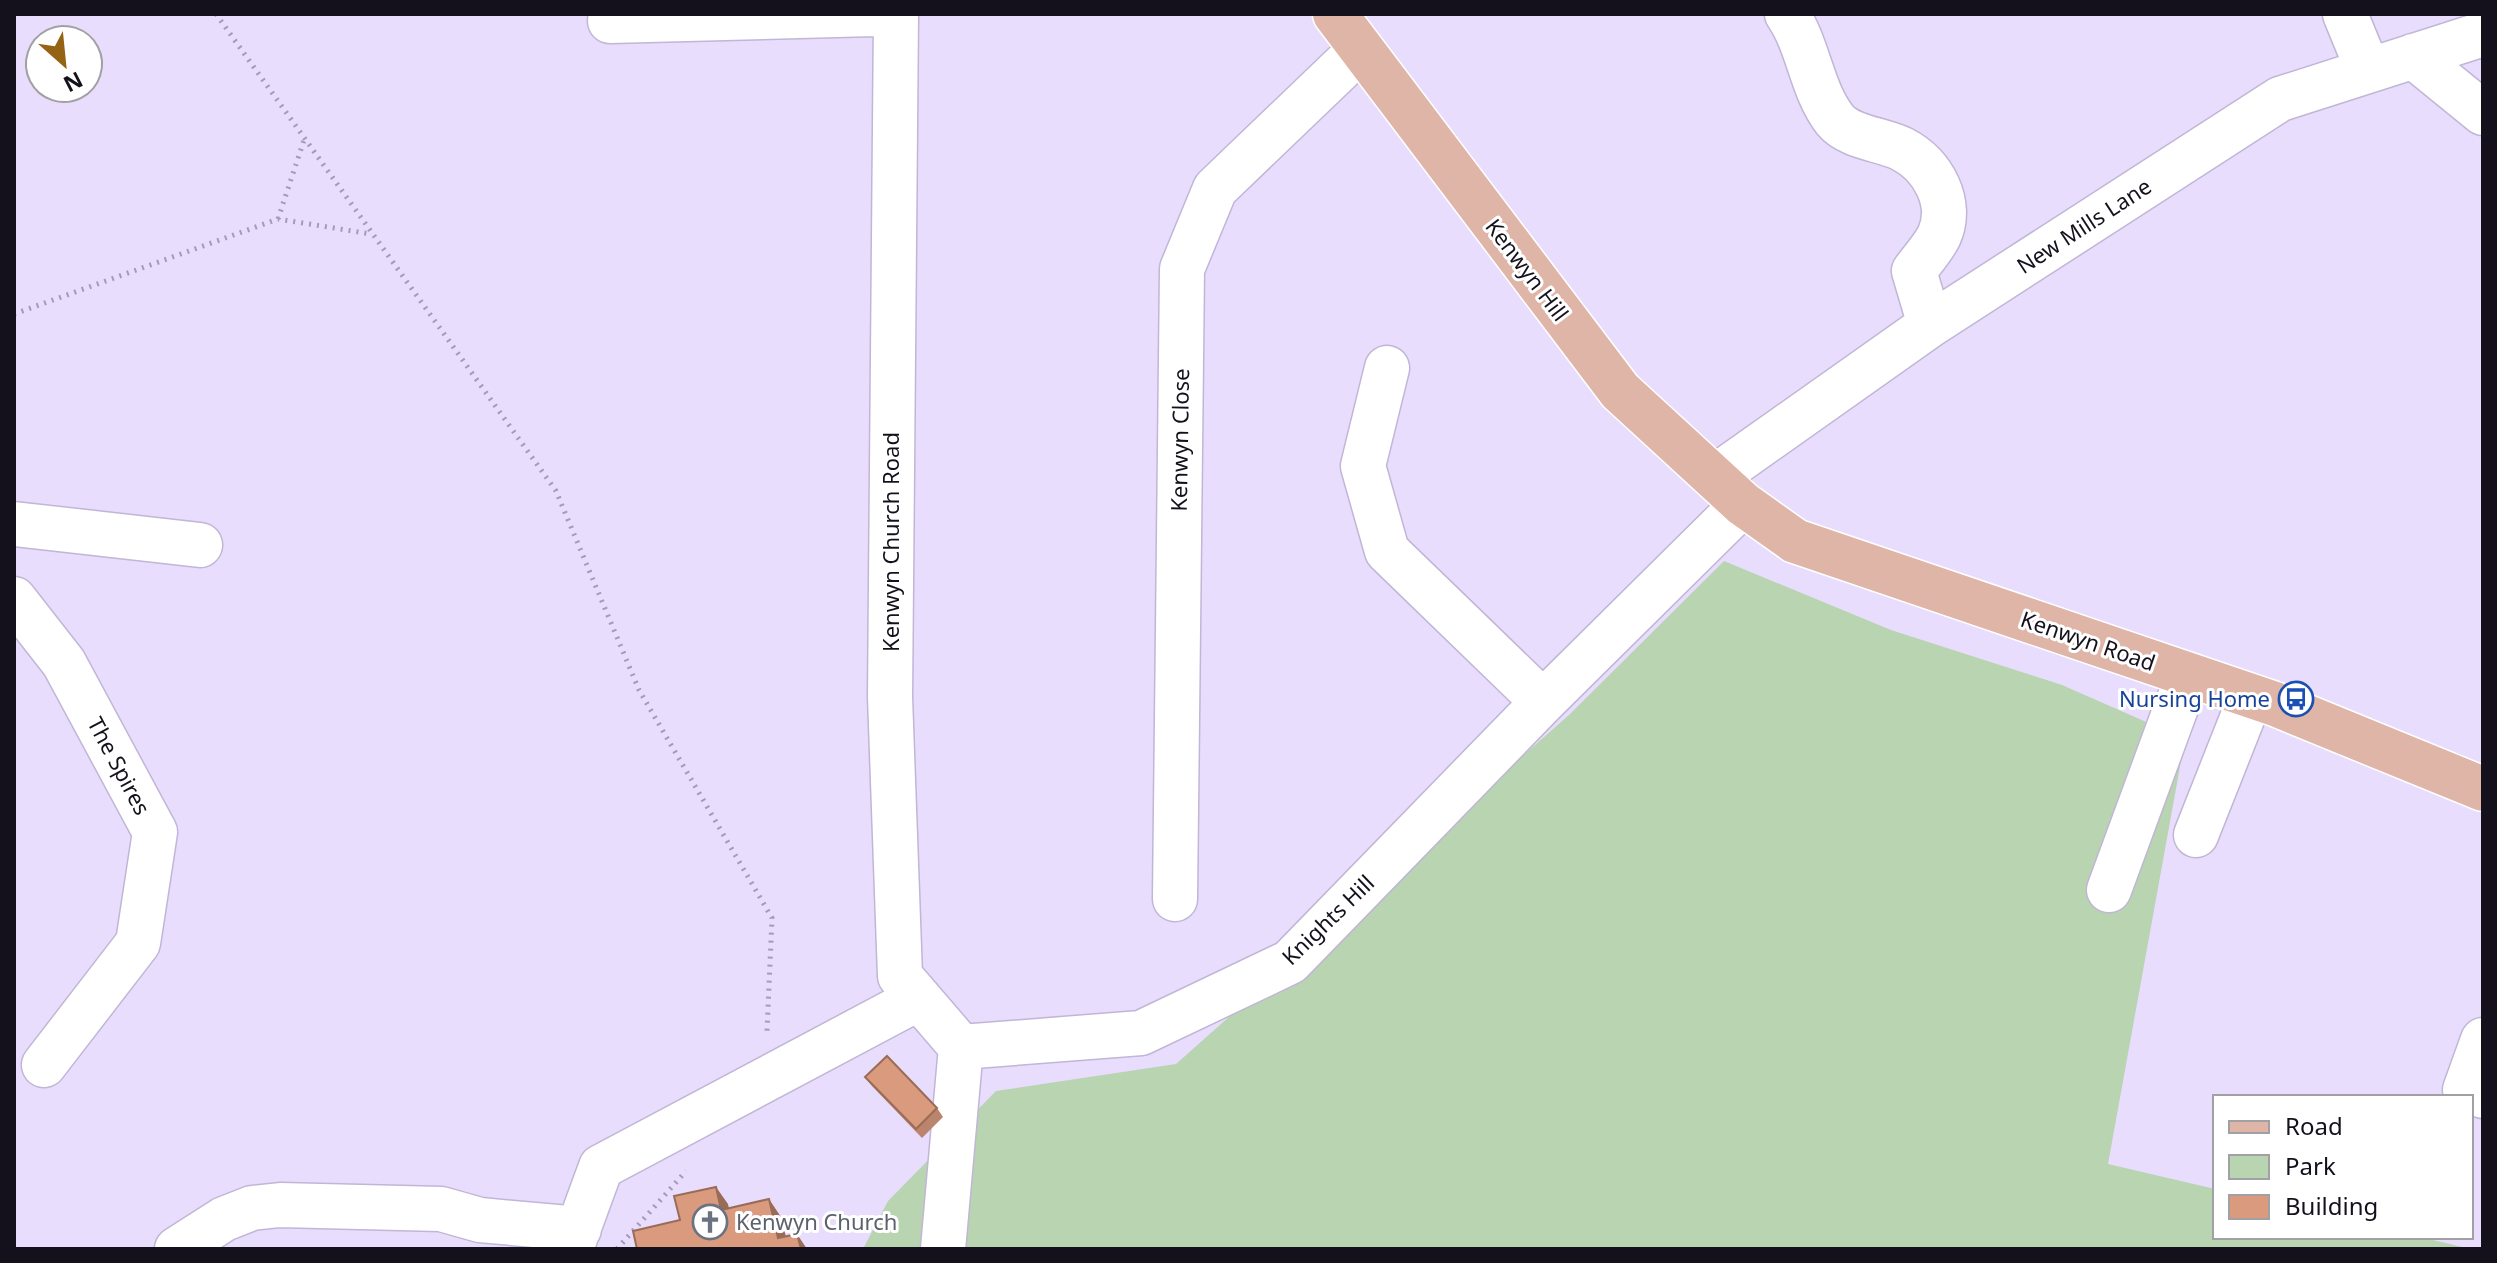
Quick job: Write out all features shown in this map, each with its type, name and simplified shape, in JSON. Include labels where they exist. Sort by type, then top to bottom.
[{"type":"main road","name":"Kenwyn Hill","points":[[1335,14],[1620,391],[1729,490]]},
{"type":"main road","name":"Kenwyn Road","points":[[1729,490],[1795,541],[2251,696],[2483,789]]},
{"type":"street","points":[[610,21],[874,14]]},
{"type":"street","name":"Kenwyn Church Road","points":[[896,14],[890,697],[900,976],[961,1047]]},
{"type":"street","points":[[1787,14],[1803,37],[1818,87],[1836,122],[1861,135],[1904,150],[1934,176],[1947,209],[1939,236],[1914,271],[1930,325]]},
{"type":"street","points":[[2345,14],[2368,70]]},
{"type":"street","name":"New Mills Lane","points":[[1729,490],[1930,325],[2280,99],[2483,34]]},
{"type":"street","name":"Kenwyn Close","points":[[1175,899],[1182,269],[1215,189],[1361,49]]},
{"type":"street","points":[[2413,56],[2483,113]]},
{"type":"street","points":[[1387,368],[1363,466],[1387,551],[1543,702]]},
{"type":"street","name":"Knights Hill","points":[[961,1047],[1141,1033],[1290,962],[1543,702],[1729,490]]},
{"type":"street","points":[[14,524],[200,545]]},
{"type":"street","name":"The Spires","points":[[14,599],[64,663],[155,832],[138,943],[44,1065]]},
{"type":"street","points":[[2109,890],[2188,675]]},
{"type":"street","points":[[2196,835],[2251,696]]},
{"type":"street","points":[[177,1249],[224,1219],[252,1208],[280,1205],[441,1209],[575,1239],[601,1167],[919,998]]},
{"type":"street","points":[[2483,1040],[2465,1090],[2483,1096]]},
{"type":"street","points":[[943,1249],[961,1047]]},
{"type":"path","points":[[216,14],[556,491],[639,690],[772,918],[765,1079]]},
{"type":"path","points":[[278,219],[305,139]]},
{"type":"path","points":[[14,314],[278,219],[372,234]]},
{"type":"green space","points":[[1724,561],[1891,630],[2062,685],[2185,739],[2108,1164],[2213,1189],[2213,1239],[2428,1239],[2471,1249],[863,1249],[888,1201],[996,1091],[1176,1064],[1570,714]]},
{"type":"building","points":[[887,1056],[937,1108],[916,1129],[865,1077]]},
{"type":"building","points":[[716,1187],[721,1210],[769,1199],[778,1238],[797,1234],[801,1249],[637,1249],[633,1231],[680,1220],[674,1196]]},
{"type":"place","name":"Nursing Home","points":[[2296,699]]},
{"type":"place","name":"Kenwyn Church","points":[[710,1222]]}]
